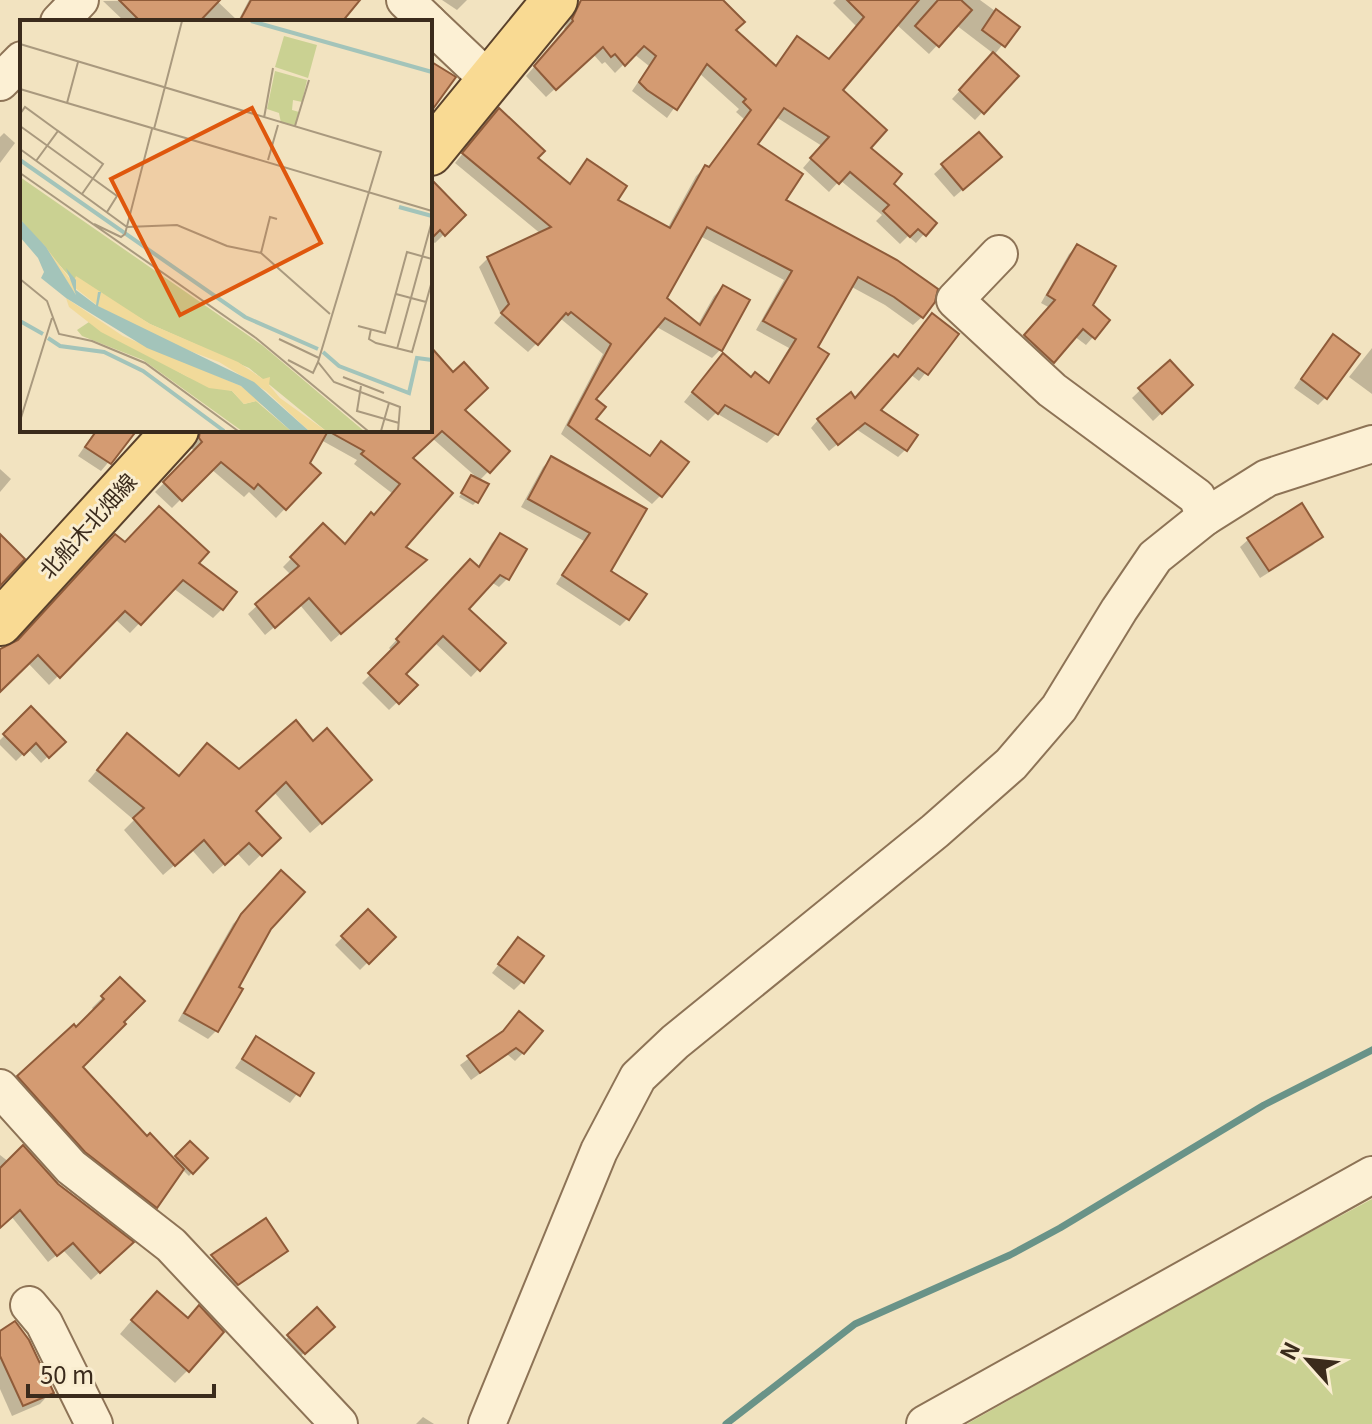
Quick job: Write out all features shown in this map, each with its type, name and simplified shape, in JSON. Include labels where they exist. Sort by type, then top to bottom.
[{"type":"main road","points":[[432,151],[555,0]]},
{"type":"main road","name":"北船木北畑線","points":[[0,623],[174,432]]},
{"type":"street","points":[[61,20],[80,0]]},
{"type":"street","points":[[405,0],[426,20]]},
{"type":"street","points":[[432,26],[489,80]]},
{"type":"street","points":[[0,82],[20,62]]},
{"type":"street","points":[[999,254],[955,300],[1052,390],[1197,497],[1205,517]]},
{"type":"street","points":[[487,1424],[599,1151],[638,1077],[675,1042],[935,831],[1011,764],[1059,708],[1155,557],[1205,517],[1267,478],[1372,444]]},
{"type":"street","points":[[0,1088],[71,1167],[171,1245],[339,1424]]},
{"type":"street","points":[[925,1424],[1372,1175]]},
{"type":"street","points":[[29,1305],[44,1323],[94,1424]]},
{"type":"green space","points":[[1372,1199],[1372,1424],[967,1424],[1212,1285]]},
{"type":"building","points":[[119,0],[220,0],[201,20],[139,20]]},
{"type":"building","points":[[251,0],[360,0],[344,20],[240,20]]},
{"type":"building","points":[[581,0],[723,0],[745,22],[736,30],[776,66],[797,36],[829,59],[864,17],[847,0],[919,0],[843,90],[887,130],[871,148],[902,174],[894,184],[937,223],[926,236],[918,229],[910,237],[883,211],[889,205],[850,172],[839,184],[810,158],[829,137],[784,108],[758,144],[803,174],[786,200],[897,260],[938,289],[935,302],[923,318],[858,277],[818,347],[829,354],[778,435],[725,405],[718,414],[692,392],[723,353],[751,377],[755,372],[769,383],[796,339],[763,321],[792,271],[707,227],[667,298],[700,325],[723,285],[750,300],[722,351],[665,318],[596,399],[606,407],[596,419],[650,456],[661,441],[689,462],[662,497],[568,425],[611,344],[571,312],[566,313],[538,345],[501,313],[509,304],[487,257],[551,227],[462,153],[499,108],[545,151],[538,158],[570,184],[587,159],[627,186],[618,200],[670,228],[705,165],[709,167],[751,110],[743,102],[746,99],[707,64],[677,110],[639,82],[656,56],[644,46],[625,66],[615,54],[611,57],[603,47],[556,90],[534,66],[573,21]]},
{"type":"building","points":[[938,0],[961,0],[972,10],[939,47],[915,26]]},
{"type":"building","points":[[996,9],[1020,27],[1005,47],[982,30]]},
{"type":"building","points":[[993,52],[1019,76],[984,114],[959,90]]},
{"type":"building","points":[[432,62],[456,77],[432,110]]},
{"type":"building","points":[[979,132],[1002,157],[963,190],[941,164]]},
{"type":"building","points":[[432,180],[466,215],[445,236],[440,230],[432,238]]},
{"type":"building","points":[[1077,244],[1116,266],[1093,305],[1110,320],[1095,339],[1083,329],[1054,363],[1024,335],[1055,300],[1047,295]]},
{"type":"building","points":[[932,313],[959,334],[928,375],[918,368],[881,410],[918,435],[907,451],[865,423],[838,445],[817,419],[851,392],[855,398],[894,354],[898,357]]},
{"type":"building","points":[[1333,334],[1360,354],[1327,399],[1301,379]]},
{"type":"building","points":[[432,348],[453,372],[464,362],[488,388],[465,410],[510,451],[490,473],[442,431],[413,458],[453,493],[406,547],[427,560],[341,634],[309,598],[275,628],[255,604],[299,566],[290,557],[323,523],[345,544],[371,512],[374,515],[400,484],[361,454],[364,451],[330,432],[432,432]]},
{"type":"building","points":[[1170,360],[1193,385],[1162,414],[1138,388]]},
{"type":"building","points":[[96,432],[135,432],[111,464],[85,447]]},
{"type":"building","points":[[200,432],[327,432],[310,463],[321,473],[286,510],[258,484],[254,489],[221,462],[182,501],[163,482],[202,442]]},
{"type":"building","points":[[551,456],[647,509],[611,571],[647,594],[629,620],[562,575],[590,533],[528,499]]},
{"type":"building","points":[[471,475],[489,484],[478,503],[461,493]]},
{"type":"building","points":[[1302,503],[1323,537],[1269,571],[1247,538]]},
{"type":"building","points":[[159,506],[209,552],[199,563],[237,592],[223,610],[183,580],[141,625],[125,611],[60,678],[38,655],[0,692],[0,649],[18,640],[115,534],[125,542]]},
{"type":"building","points":[[500,533],[527,549],[509,580],[500,575],[469,609],[506,643],[480,671],[443,636],[406,674],[418,685],[399,704],[368,673],[399,642],[396,639],[470,559],[479,567]]},
{"type":"building","points":[[0,534],[25,559],[0,586]]},
{"type":"building","points":[[31,706],[66,742],[49,758],[36,743],[24,755],[3,734]]},
{"type":"building","points":[[296,720],[313,741],[327,728],[372,780],[322,824],[286,782],[256,811],[281,838],[262,856],[249,843],[225,865],[204,840],[175,866],[133,818],[144,808],[97,770],[127,733],[179,776],[207,743],[239,769]]},
{"type":"building","points":[[281,870],[305,892],[271,929],[239,987],[243,989],[218,1032],[184,1013],[241,914]]},
{"type":"building","points":[[368,909],[396,937],[369,964],[341,936]]},
{"type":"building","points":[[518,937],[544,956],[524,983],[498,964]]},
{"type":"building","points":[[120,977],[145,1001],[83,1067],[147,1136],[150,1133],[184,1169],[157,1208],[85,1152],[17,1076],[74,1024],[76,1027],[104,999],[101,996]]},
{"type":"building","points":[[519,1011],[543,1031],[524,1054],[516,1048],[480,1073],[467,1056],[503,1031]]},
{"type":"building","points":[[256,1036],[314,1073],[300,1096],[242,1059]]},
{"type":"building","points":[[190,1141],[208,1158],[193,1174],[175,1156]]},
{"type":"building","points":[[23,1145],[58,1184],[134,1242],[100,1273],[73,1243],[57,1256],[20,1210],[0,1228],[0,1168]]},
{"type":"building","points":[[266,1218],[288,1251],[238,1285],[211,1255]]},
{"type":"building","points":[[157,1291],[188,1318],[199,1305],[224,1332],[189,1372],[131,1320]]},
{"type":"building","points":[[317,1307],[335,1327],[305,1354],[287,1335]]},
{"type":"building","points":[[15,1321],[29,1340],[54,1393],[23,1406],[0,1356],[0,1331]]},
{"type":"waterway","points":[[726,1424],[855,1324],[1010,1255],[1264,1105],[1372,1050]]}]
